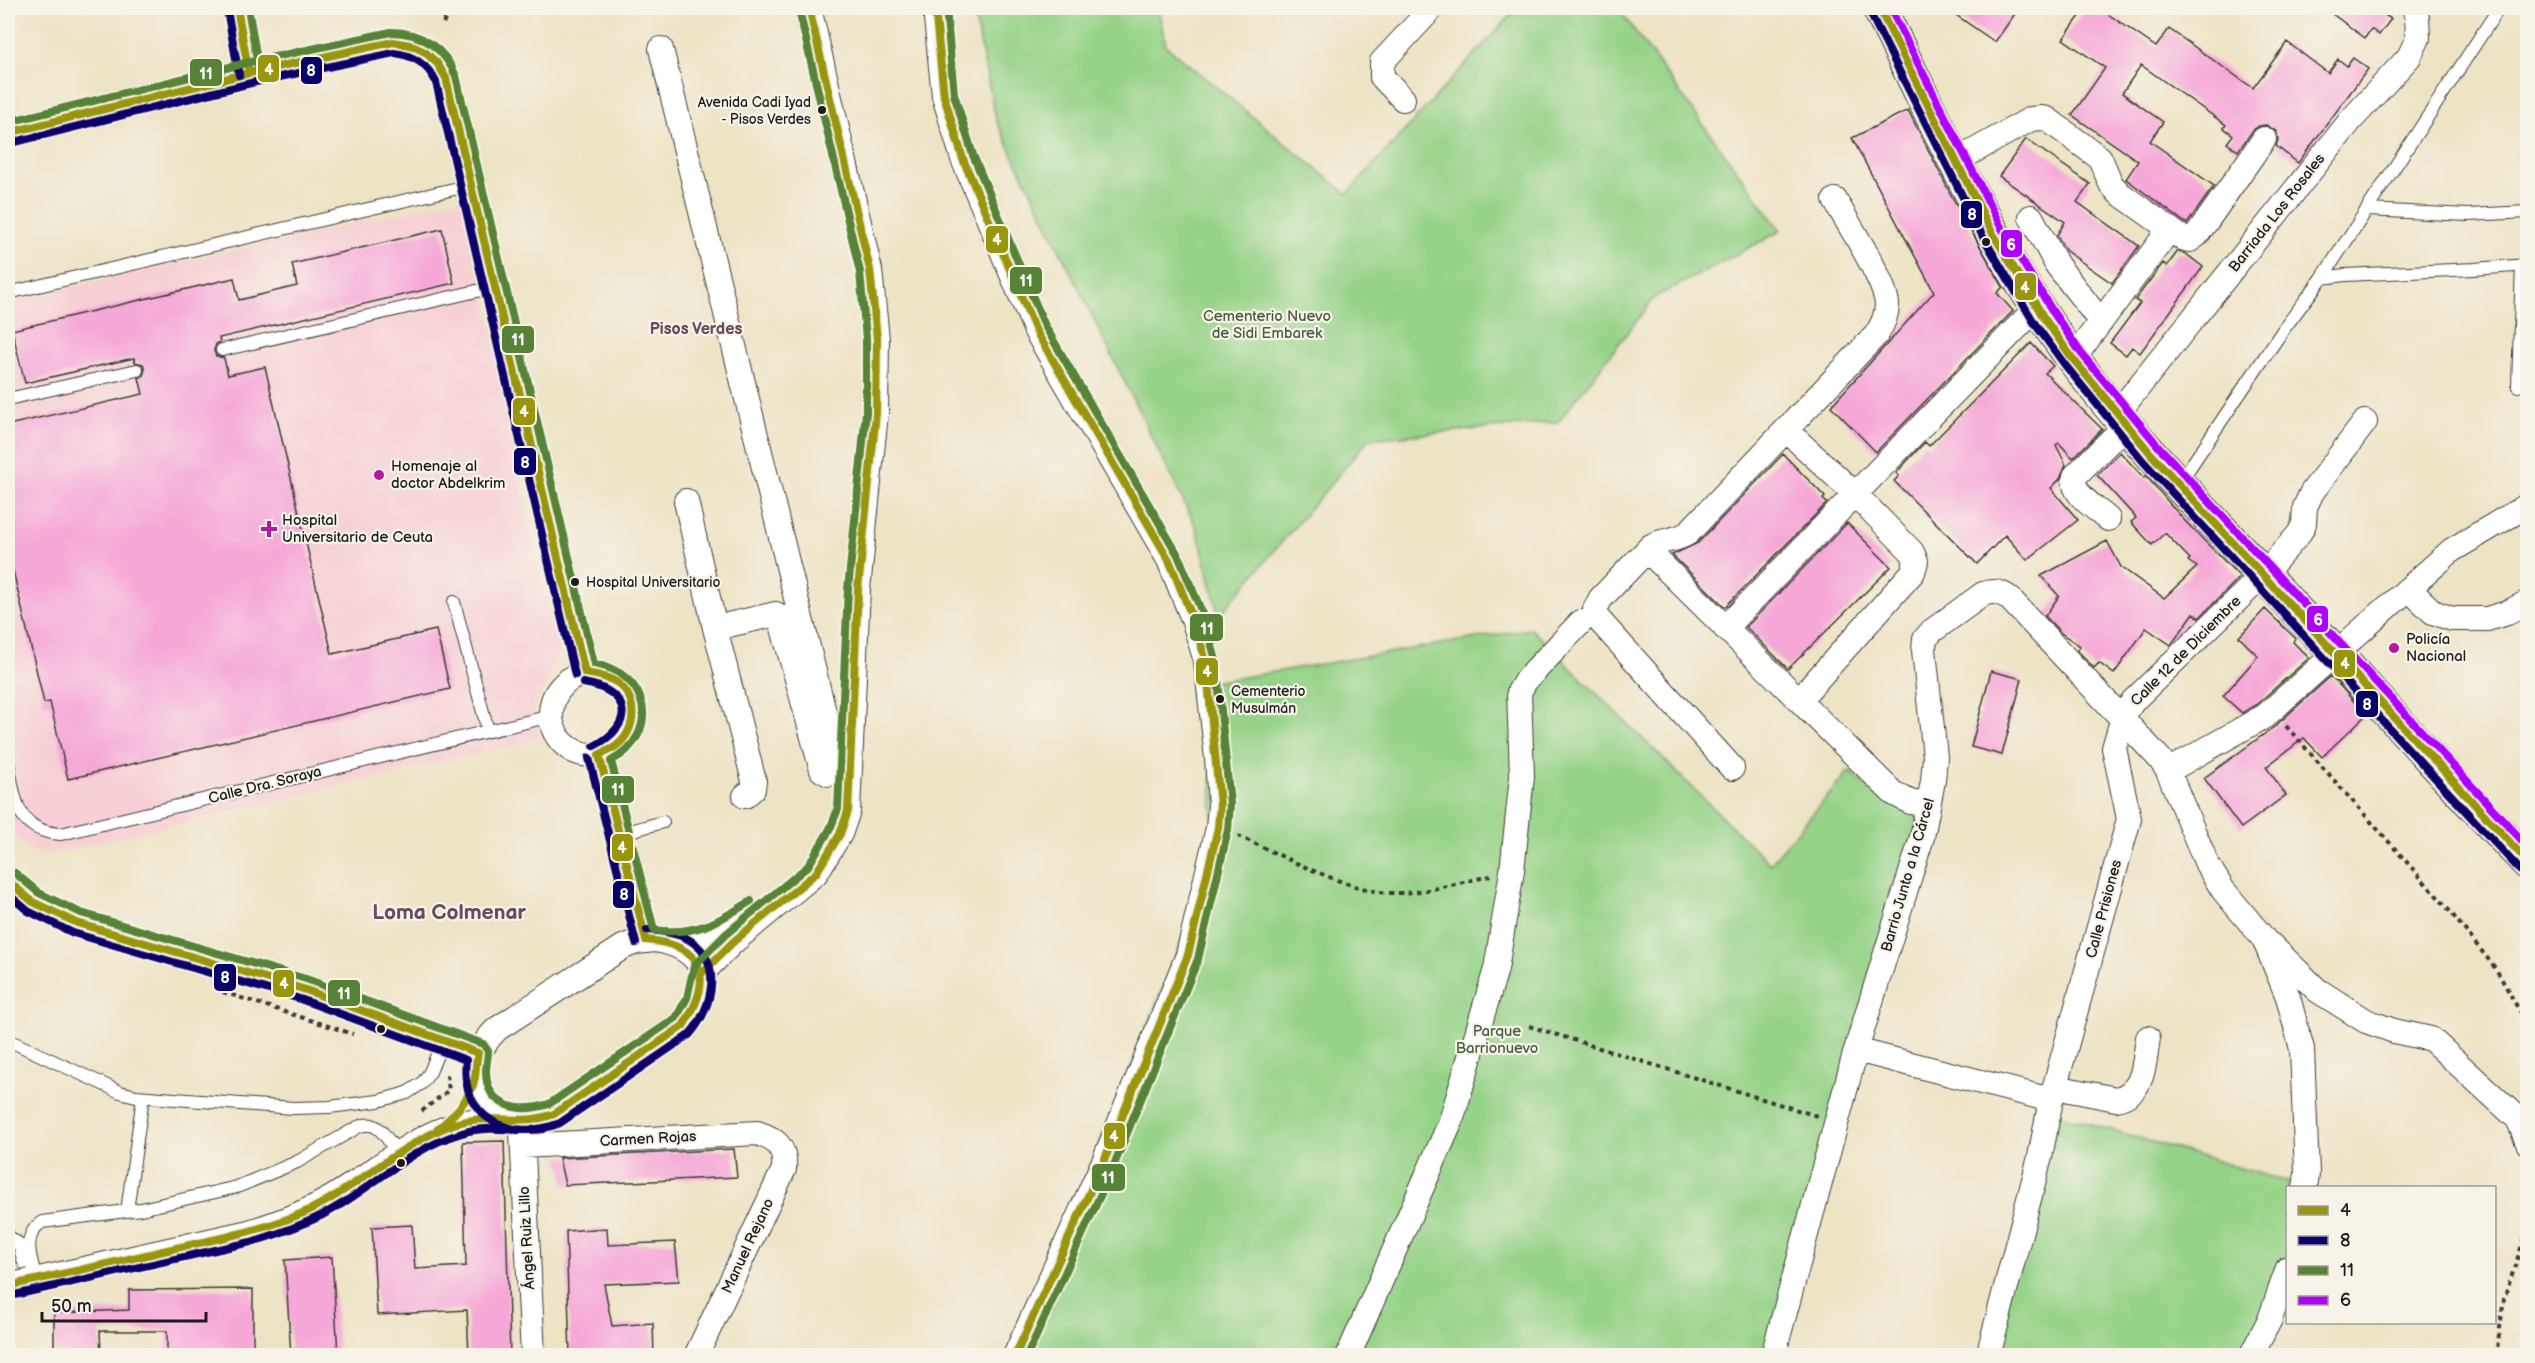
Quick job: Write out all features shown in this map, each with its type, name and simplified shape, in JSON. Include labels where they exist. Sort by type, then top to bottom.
[{"type":"main road","points":[[1879,8],[1992,232],[2037,307],[2073,359],[2177,485],[2528,863]]},
{"type":"street","points":[[237,8],[249,73]]},
{"type":"street","points":[[702,974],[733,942],[816,873],[840,834],[848,811],[858,589],[878,376],[877,339],[870,270],[809,8]]},
{"type":"street","points":[[935,8],[944,96],[967,170],[1036,331],[1169,560],[1193,619],[1206,661],[1213,712],[1220,805],[1218,828],[1188,955],[1104,1161],[1015,1356]]},
{"type":"street","points":[[1403,99],[1382,77],[1382,62],[1432,8]]},
{"type":"street","name":"Barriada Los Rosales","points":[[2108,519],[2078,492],[2073,482],[2075,476],[2122,420],[2350,120],[2409,57],[2418,38],[2414,8]]},
{"type":"street","points":[[8,133],[249,73],[393,42],[421,48],[436,61],[446,78],[585,673]]},
{"type":"street","points":[[661,49],[837,765],[833,772],[829,774],[822,770],[780,617],[776,614],[715,628]]},
{"type":"street","points":[[1956,161],[2031,119],[2048,119],[2100,158],[2111,184],[2119,193],[2186,240],[2194,238],[2264,139]]},
{"type":"street","points":[[1732,768],[1596,614],[1596,609],[1601,598],[1647,550],[1658,542],[1682,537],[1688,533],[1876,335],[1885,316],[1887,305],[1883,288],[1836,200]]},
{"type":"street","points":[[2031,217],[2063,275],[2101,322]]},
{"type":"street","points":[[2073,359],[2170,229]]},
{"type":"street","points":[[1725,628],[2037,307]]},
{"type":"street","name":"Calle 12 de Diciembre","points":[[2305,1186],[2306,1142],[2302,1049],[2288,997],[2265,939],[2223,890],[2207,864],[2193,836],[2168,771],[2123,717],[2133,701],[2263,575],[2299,534],[2304,524],[2305,507],[2312,492],[2365,422]]},
{"type":"street","points":[[1786,430],[1855,494],[1912,552],[1916,561],[1916,567],[1799,700]]},
{"type":"street","points":[[686,501],[754,781],[753,789],[745,796]]},
{"type":"street","points":[[2168,771],[2265,716],[2452,550],[2528,506]]},
{"type":"street","points":[[1647,550],[1893,793],[1910,802],[1928,805]]},
{"type":"street","points":[[2409,589],[2433,612],[2452,619],[2487,620],[2528,602]]},
{"type":"street","name":"Barrio Junto a la Cárcel","points":[[1773,1356],[1857,1050],[1912,870],[1928,805],[1935,757],[1924,650],[1926,639],[1983,594],[1998,592],[2010,599],[2086,682],[2123,717]]},
{"type":"street","points":[[1348,1356],[1451,1121],[1496,969],[1512,871],[1522,776],[1519,692],[1526,680],[1581,622]]},
{"type":"street","points":[[585,673],[598,673],[610,677],[625,690],[633,707],[633,720],[629,733],[621,744],[599,755],[576,753],[566,747],[553,728],[552,704],[564,684],[585,673]]},
{"type":"street","name":"Calle Prisiones","points":[[2053,1094],[2129,819],[2114,748],[2114,741],[2123,717]]},
{"type":"street","points":[[599,755],[646,940]]},
{"type":"street","points":[[437,1130],[459,1107],[475,1077],[478,1053],[486,1039],[497,1029],[623,947],[646,940],[670,943],[697,940],[721,932],[816,873]]},
{"type":"street","points":[[8,881],[33,902],[77,922],[303,989],[478,1053]]},
{"type":"street","points":[[2265,939],[2317,990],[2366,1021],[2394,1031],[2431,1039],[2518,1119],[2528,1143]]},
{"type":"street","points":[[24,1282],[249,1232],[287,1220],[333,1197],[437,1130],[470,1119],[535,1120],[554,1114],[683,1026],[696,1006],[700,995],[702,974],[697,958],[689,951],[670,943]]},
{"type":"street","points":[[1857,1050],[2053,1094],[2116,1099],[2132,1093],[2140,1084],[2148,1038]]},
{"type":"street","points":[[475,1077],[485,1103],[499,1114],[516,1119]]},
{"type":"street","points":[[1988,1356],[2040,1158],[2053,1094]]},
{"type":"street","name":"Ángel Ruiz Lillo","points":[[516,1119],[523,1146],[533,1356]]},
{"type":"street","name":"Carmen Rojas","points":[[523,1146],[757,1133],[772,1138]]},
{"type":"street","name":"Manuel Rejano","points":[[696,1356],[784,1169],[783,1152],[772,1138]]},
{"type":"street","points":[[2251,1356],[2270,1319],[2286,1274]]},
{"type":"lane","points":[[2177,485],[2283,330],[2322,278],[2499,8]]},
{"type":"lane","points":[[8,293],[471,185]]},
{"type":"lane","points":[[2367,210],[2468,215],[2528,212]]},
{"type":"lane","points":[[2322,278],[2525,265],[2518,386]]},
{"type":"lane","points":[[222,350],[494,287]]},
{"type":"lane","points":[[8,399],[137,370]]},
{"type":"lane","points":[[454,602],[488,731]]},
{"type":"lane","name":"Calle Dra. Soraya","points":[[8,762],[9,779],[15,802],[25,819],[41,831],[61,834],[551,716]]},
{"type":"lane","points":[[619,834],[663,822]]},
{"type":"lane","points":[[8,1040],[120,1092],[143,1097],[294,1108],[329,1107],[378,1101],[407,1093],[422,1083],[430,1072],[443,1040]]},
{"type":"lane","points":[[127,1211],[143,1097]]},
{"type":"lane","points":[[24,1282],[29,1244],[33,1229],[39,1224],[186,1200],[258,1180],[297,1162],[363,1125],[378,1126],[398,1154]]},
{"type":"lane","points":[[8,1236],[15,1240],[21,1249],[24,1282]]},
{"type":"path","points":[[442,23],[452,8]]},
{"type":"path","points":[[2272,709],[2444,904],[2496,969],[2519,1010],[2528,1019]]},
{"type":"path","points":[[1218,828],[1346,883],[1375,892],[1407,893],[1512,871]]},
{"type":"path","points":[[1529,1026],[1837,1122]]},
{"type":"path","points":[[2496,1356],[2504,1299],[2528,1227]]},
{"type":"shaded area","name":"Hospital Universitario de Ceuta","points":[[462,199],[509,405],[504,407],[557,651],[556,665],[533,708],[540,739],[49,854],[33,852],[14,835],[8,815],[8,301]]},
{"type":"green space","name":"Cementerio Nuevo de Sidi Embarek","points":[[973,8],[1158,8],[1166,46],[1347,194],[1517,8],[1618,8],[1781,231],[1655,297],[1558,422],[1369,439],[1219,616],[1197,529],[996,120]]},
{"type":"green space","name":"Parque Barrionuevo","points":[[1531,629],[1770,864],[1849,771],[1880,797],[1924,801],[1766,1355],[1014,1356],[1214,861],[1208,683]]},
{"type":"green space","points":[[2034,1107],[2302,1186],[2286,1186],[2286,1273],[2253,1355],[1984,1356],[2041,1130]]},
{"type":"building","points":[[1946,8],[2019,8],[1995,42]]},
{"type":"building","points":[[2086,8],[2099,8],[2156,47],[2169,29],[2253,88],[2287,42],[2328,73],[2338,59],[2347,66],[2353,58],[2368,69],[2298,163],[2276,146],[2277,132],[2266,125],[2253,130],[2238,151],[2227,143],[2233,135],[2224,128],[2226,125],[2141,65],[2122,93],[2163,122],[2150,141],[2214,186],[2187,224],[2126,179],[2138,161],[2072,115],[2105,68],[2063,39]]},
{"type":"building","points":[[2324,8],[2374,8],[2391,19],[2379,35],[2371,29],[2365,38]]},
{"type":"building","points":[[1908,110],[1952,197],[2003,287],[1997,293],[2013,311],[1876,452],[1831,406],[1934,292],[1852,138]]},
{"type":"building","points":[[2026,139],[2090,184],[2077,202],[2139,246],[2112,283],[2066,251],[2057,235],[2065,222],[1999,176]]},
{"type":"building","points":[[442,229],[454,283],[219,338],[220,342],[216,344],[214,351],[216,356],[224,358],[228,375],[265,367],[332,654],[436,630],[450,689],[68,779],[50,702],[44,703],[8,549],[8,425],[143,394],[139,378],[143,376],[145,369],[143,364],[135,362],[134,358],[25,383],[12,330],[234,278],[239,300],[297,286],[292,264]]},
{"type":"building","points":[[2178,251],[2203,267],[2140,353],[2132,347],[2126,355],[2110,343],[2140,303],[2135,300],[2163,263],[2167,266]]},
{"type":"building","points":[[2031,343],[2053,366],[2045,373],[2102,429],[2073,458],[2059,443],[2056,445],[2066,465],[2060,479],[2051,488],[2078,520],[2027,560],[2005,535],[1977,564],[1894,481],[1899,476],[1896,473],[1925,442],[1929,446]]},
{"type":"building","points":[[2120,452],[2144,478],[2146,476],[2184,520],[2240,577],[2199,618],[2194,613],[2171,645],[2146,628],[2114,674],[2099,663],[2094,668],[2077,650],[2080,646],[2061,633],[2045,616],[2059,596],[2041,576],[2107,541],[2121,567],[2164,598],[2197,567],[2188,561],[2190,559],[2165,533],[2152,545],[2131,522],[2136,518],[2097,475]]},
{"type":"building","points":[[1783,454],[1825,497],[1823,499],[1827,503],[1725,607],[1672,555],[1698,543]]},
{"type":"building","points":[[1847,523],[1891,567],[1788,669],[1746,627]]},
{"type":"building","points":[[2265,609],[2295,638],[2293,642],[2309,658],[2257,704],[2242,713],[2223,696],[2258,656],[2239,637]]},
{"type":"building","points":[[1991,671],[2022,679],[2002,755],[1971,747]]},
{"type":"building","points":[[2331,676],[2366,715],[2322,757],[2304,738],[2266,767],[2286,795],[2241,828],[2204,778],[2274,727]]},
{"type":"building","points":[[504,1141],[510,1356],[469,1356],[467,1310],[377,1315],[372,1227],[412,1225],[415,1269],[466,1266],[463,1142]]},
{"type":"building","points":[[734,1149],[737,1177],[565,1185],[559,1158]]},
{"type":"building","points":[[607,1228],[608,1245],[675,1242],[679,1281],[604,1284],[612,1326],[653,1323],[654,1356],[570,1356],[566,1231]]},
{"type":"building","points":[[332,1257],[338,1353],[291,1356],[285,1260]]},
{"type":"building","points":[[253,1289],[253,1356],[167,1356],[167,1331],[100,1331],[101,1356],[54,1356],[54,1313],[129,1310],[129,1290]]},
{"type":"transit line","name":"4","points":[[237,8],[249,73]]},
{"type":"transit line","name":"11","points":[[248,8],[259,71]]},
{"type":"transit line","name":"4","points":[[702,973],[733,942],[816,873],[840,834],[848,811],[858,589],[876,413],[877,339],[870,270],[809,8]]},
{"type":"transit line","name":"4","points":[[935,8],[944,96],[963,159],[1036,331],[1169,560],[1193,619],[1206,661],[1220,805],[1218,828],[1188,955],[1104,1161],[1015,1356]]},
{"type":"transit line","name":"11","points":[[946,8],[954,94],[973,155],[1045,326],[1178,555],[1203,615],[1216,660],[1230,804],[1228,830],[1198,959],[1114,1165],[1027,1356]]},
{"type":"transit line","name":"4","points":[[1879,8],[1992,232],[2044,318],[2073,359],[2151,454],[2528,862]]},
{"type":"transit line","name":"6","points":[[1890,8],[2001,227],[2081,353],[2159,447],[2528,847]]},
{"type":"transit line","name":"8","points":[[227,10],[239,75]]},
{"type":"transit line","name":"11","points":[[15,873],[39,893],[81,913],[306,979],[483,1044],[488,1051],[486,1071],[492,1093],[499,1101],[517,1108],[549,1104],[676,1018],[687,998],[694,966],[726,934],[808,866],[830,829],[838,809],[848,589],[866,412],[866,339],[860,272],[799,10]]},
{"type":"transit line","name":"8","points":[[1870,13],[1983,237],[2035,324],[2065,365],[2143,461],[2520,870]]},
{"type":"transit line","name":"11","points":[[8,122],[246,63],[391,32],[422,39],[445,57],[456,76],[594,664],[613,669],[627,679],[637,691],[642,705],[643,721],[638,736],[627,749],[611,761],[654,930],[682,931],[706,926],[751,901]]},
{"type":"transit line","name":"4","points":[[8,133],[249,73],[393,42],[410,45],[425,52],[437,63],[446,78],[585,673]]},
{"type":"transit line","name":"8","points":[[11,143],[251,83],[394,53],[414,58],[424,65],[436,82],[575,675]]},
{"type":"transit line","name":"4","points":[[585,673],[616,682],[629,696],[632,705],[631,723],[623,740],[612,749],[599,755]]},
{"type":"transit line","name":"8","points":[[583,683],[611,693],[618,700],[622,709],[622,718],[617,728],[594,746]]},
{"type":"transit line","name":"4","points":[[599,755],[646,940]]},
{"type":"transit line","name":"8","points":[[589,758],[636,943]]},
{"type":"transit line","name":"4","points":[[8,881],[33,902],[77,923],[303,989],[478,1053],[470,1093],[455,1113],[437,1130]]},
{"type":"transit line","name":"8","points":[[8,894],[28,911],[73,933],[300,999],[466,1060],[466,1080],[471,1097],[480,1111],[492,1121],[524,1130],[560,1123],[689,1035],[698,1024],[705,1011],[711,983],[706,957],[697,946],[684,937],[647,930]]},
{"type":"transit line","name":"4","points":[[8,1286],[271,1225],[322,1203],[413,1144],[451,1125],[464,1121],[542,1118],[554,1114],[683,1026],[693,1009],[699,993],[701,979],[699,967],[692,957],[681,949],[666,943],[646,940]]},
{"type":"transit line","name":"8","points":[[10,1296],[263,1239],[330,1211],[399,1164],[445,1139],[472,1130],[543,1129]]},
{"type":"place","name":"Avenida Cadi Iyad - Pisos Verdes","points":[[822,110]]},
{"type":"place","name":"Homenaje al doctor Abdelkrim","points":[[379,475]]},
{"type":"place","name":"Hospital Universitario de Ceuta","points":[[269,529]]},
{"type":"place","name":"Hospital Universitario","points":[[575,582]]},
{"type":"place","name":"Policía Nacional","points":[[2394,648]]},
{"type":"place","name":"Cementerio Musulmán","points":[[1220,699]]},
{"type":"district","name":"Pisos Verdes","points":[[696,329]]},
{"type":"district","name":"Loma Colmenar","points":[[449,912]]}]
